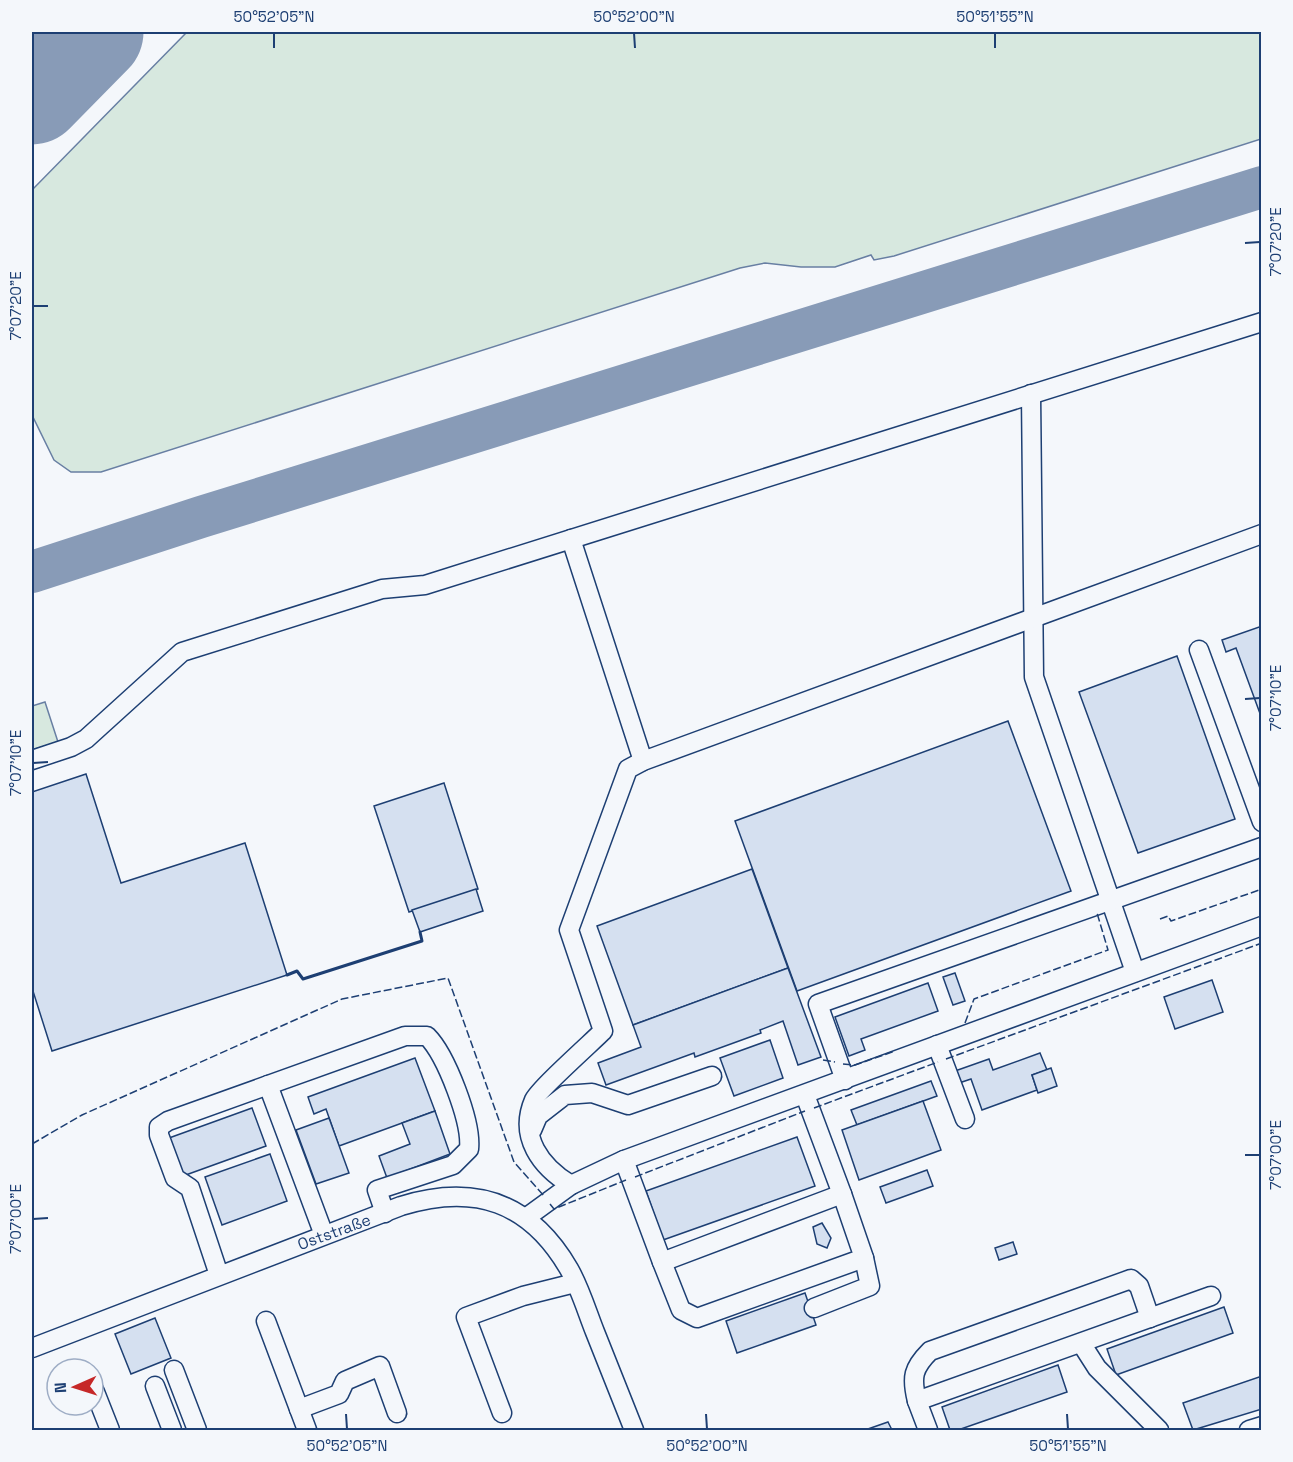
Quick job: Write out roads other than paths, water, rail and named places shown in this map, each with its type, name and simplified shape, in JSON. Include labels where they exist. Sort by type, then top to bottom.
[{"type":"lane","points":[[32,760],[71,747],[86,739],[182,652],[382,589],[425,585],[1262,322]]},
{"type":"lane","points":[[1031,394],[1034,677],[1135,972]]},
{"type":"lane","points":[[571,1185],[554,1174],[538,1158],[531,1131],[534,1098],[603,1031],[569,930],[628,769],[643,761],[1262,534]]},
{"type":"lane","points":[[571,539],[643,761]]},
{"type":"lane","points":[[1199,650],[1262,822]]},
{"type":"lane","points":[[844,1080],[818,1004],[1262,847]]},
{"type":"lane","points":[[527,1217],[571,1185],[624,1160],[1262,926]]},
{"type":"lane","points":[[219,1275],[190,1188],[175,1178],[159,1135],[159,1127],[168,1121],[405,1036],[427,1036],[436,1045],[469,1129],[469,1149],[453,1165],[377,1190],[385,1213]]},
{"type":"lane","points":[[938,1045],[965,1119]]},
{"type":"lane","points":[[531,1131],[538,1116],[565,1095],[592,1093],[628,1105],[712,1076]]},
{"type":"lane","points":[[268,1085],[324,1235]]},
{"type":"lane","points":[[805,1095],[864,1258],[870,1286],[814,1308]]},
{"type":"lane","points":[[624,1160],[681,1310],[697,1318],[864,1258]]},
{"type":"lane","points":[[662,1262],[842,1194]]},
{"type":"lane","name":"Oststraße","points":[[32,1348],[324,1235],[425,1199],[449,1196],[468,1197],[495,1203],[527,1217],[547,1237],[570,1270],[634,1431]]},
{"type":"lane","points":[[928,1431],[912,1382],[913,1371],[930,1351],[1131,1279],[1139,1286],[1150,1318]]},
{"type":"lane","points":[[502,1413],[466,1317],[523,1296],[575,1283]]},
{"type":"lane","points":[[917,1401],[1212,1296]]},
{"type":"lane","points":[[266,1321],[308,1431]]},
{"type":"lane","points":[[1081,1343],[1097,1368],[1159,1431]]},
{"type":"lane","points":[[299,1409],[339,1394],[345,1381],[380,1366],[397,1413]]},
{"type":"lane","points":[[174,1370],[197,1431]]},
{"type":"lane","points":[[155,1386],[172,1431]]},
{"type":"lane","points":[[1249,1431],[1262,1426]]}]
